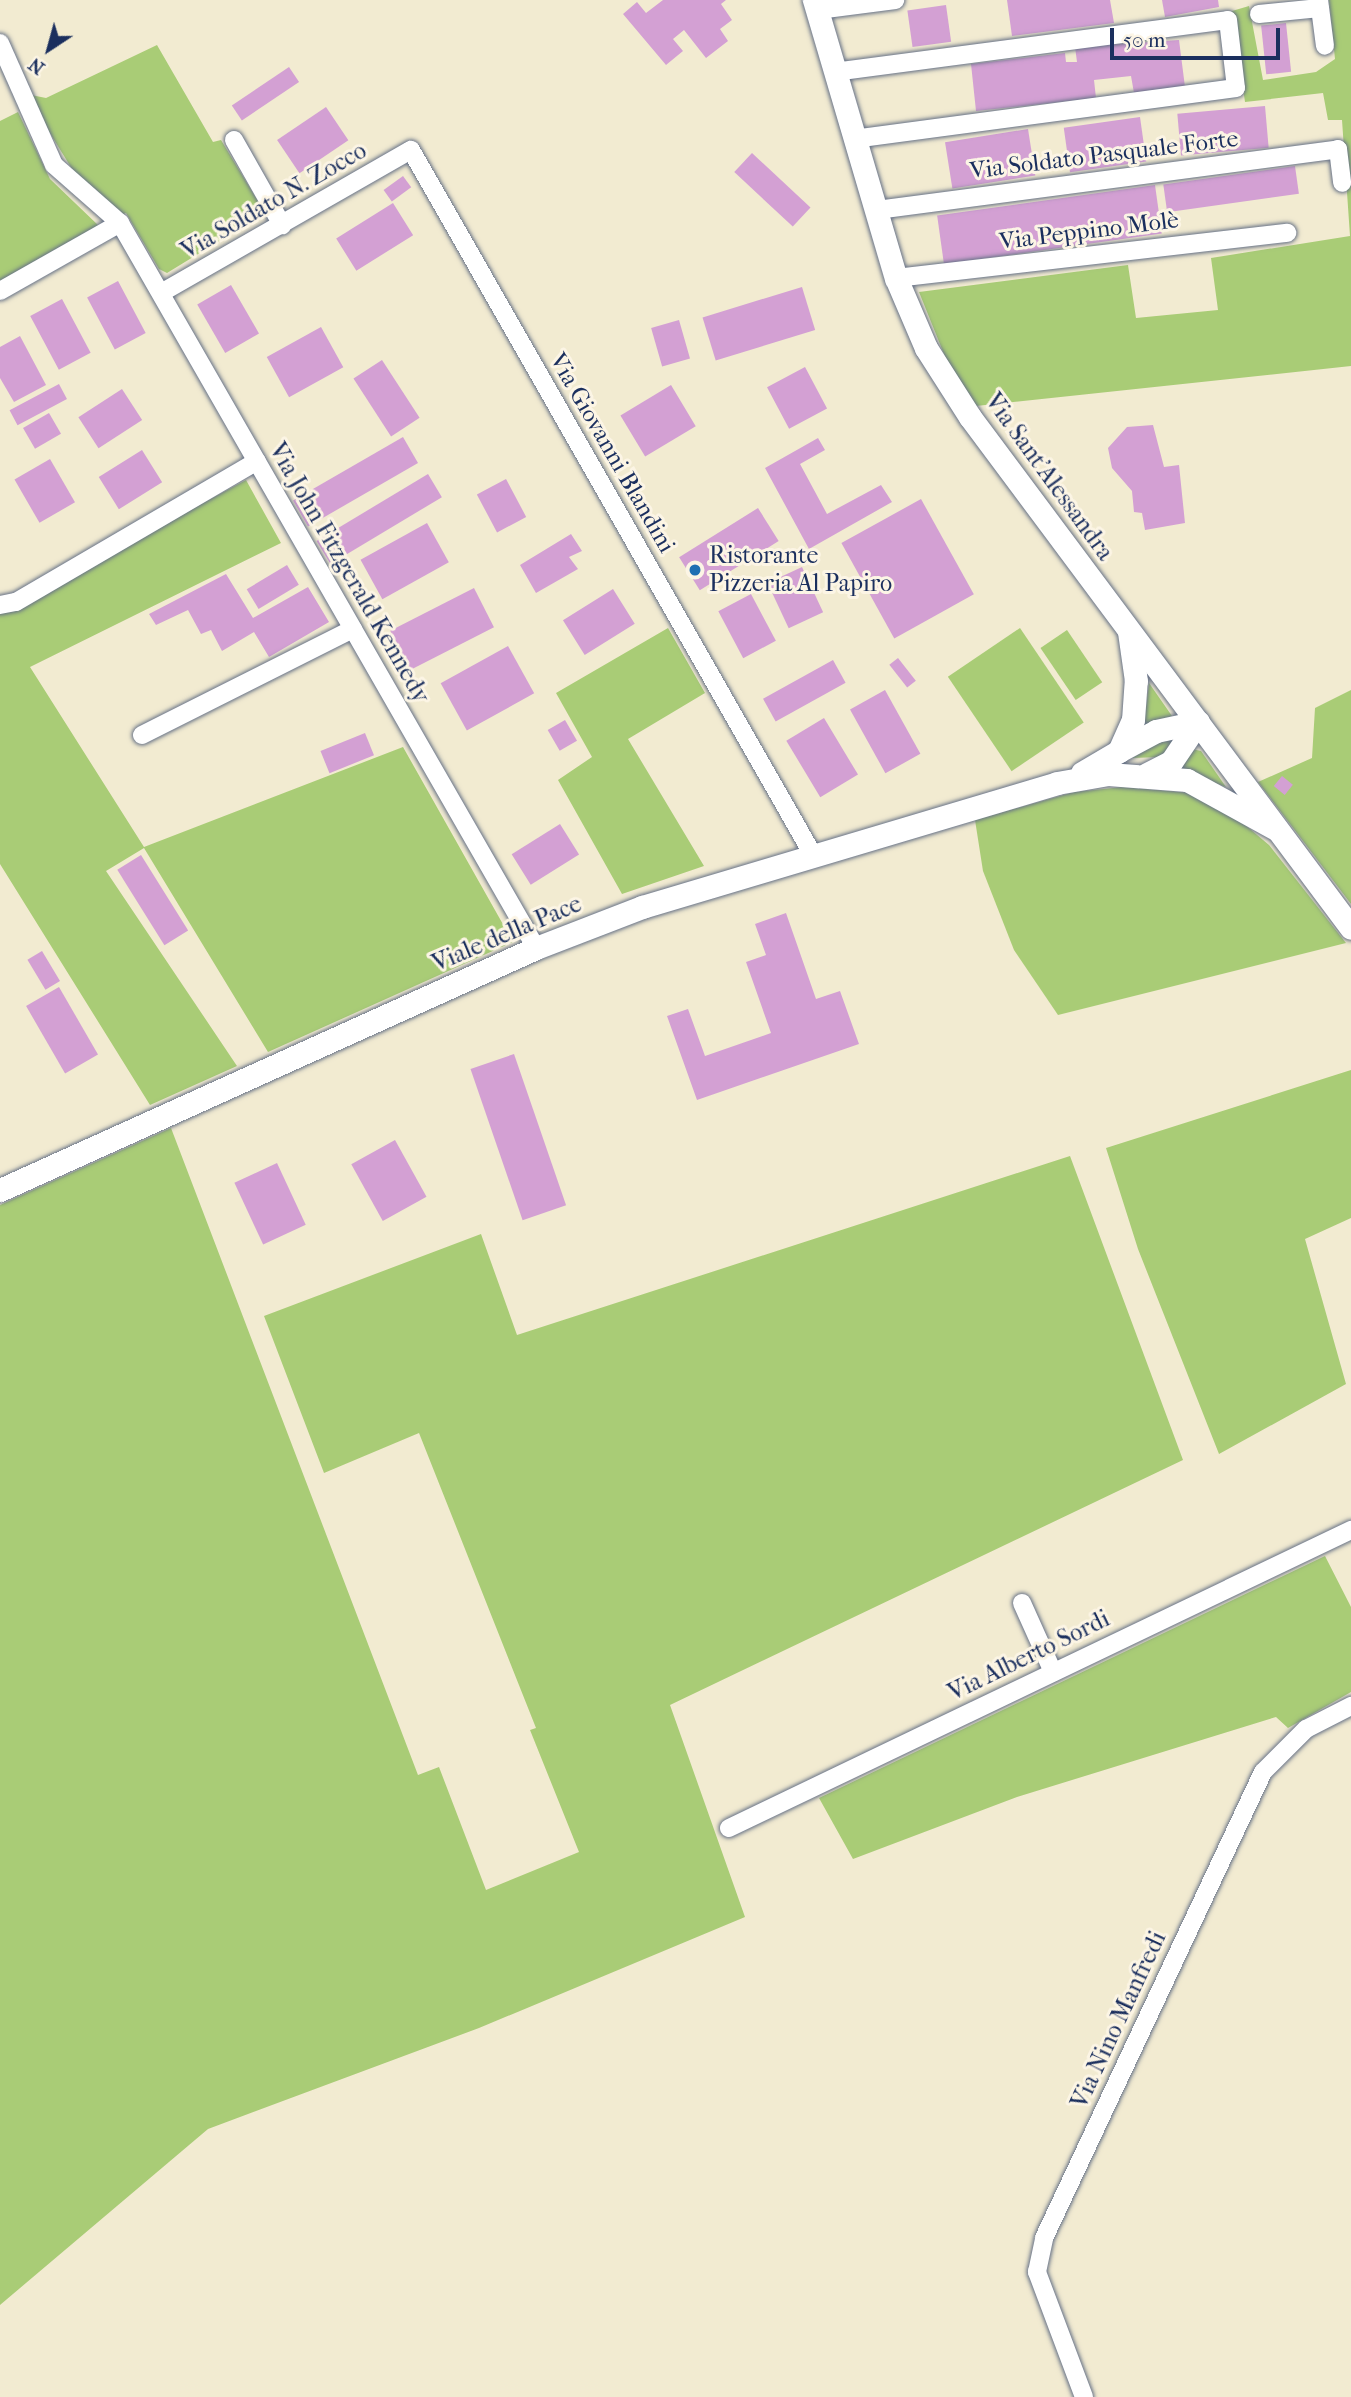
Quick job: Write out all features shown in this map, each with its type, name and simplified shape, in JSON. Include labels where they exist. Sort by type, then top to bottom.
[{"type":"street","points":[[816,5],[895,0]]},
{"type":"street","points":[[1259,14],[1320,4],[1325,46]]},
{"type":"street","name":"Via Sant'Alessandra","points":[[816,5],[897,278],[926,348],[970,417],[1351,928]]},
{"type":"street","points":[[834,72],[1228,20],[1236,88],[855,139]]},
{"type":"street","name":"Via John Fitzgerald Kennedy","points":[[0,43],[54,166],[120,223],[536,948]]},
{"type":"street","points":[[234,140],[282,225]]},
{"type":"street","name":"Via Soldato Pasquale Forte","points":[[877,210],[1338,149],[1342,183]]},
{"type":"street","name":"Via Soldato N. Zocco","points":[[161,293],[411,150]]},
{"type":"street","name":"Via Giovanni Blandini","points":[[411,150],[812,853]]},
{"type":"street","points":[[0,291],[120,223]]},
{"type":"street","name":"Via Peppino Molè","points":[[897,278],[1287,233]]},
{"type":"street","points":[[0,605],[16,602],[257,461]]},
{"type":"street","points":[[142,735],[353,629]]},
{"type":"street","points":[[1119,751],[1133,720],[1136,681],[1128,629]]},
{"type":"street","points":[[1057,783],[1156,731],[1198,722]]},
{"type":"street","points":[[1147,774],[1171,762],[1198,722]]},
{"type":"street","points":[[1057,783],[1147,774],[1187,780],[1227,797],[1276,829]]},
{"type":"street","name":"Viale della Pace","points":[[0,1190],[536,948],[812,853],[1057,783]]},
{"type":"street","name":"Via Alberto Sordi","points":[[729,1828],[1351,1530]]},
{"type":"street","points":[[1022,1603],[1053,1672]]},
{"type":"street","name":"Via Nino Manfredi","points":[[1084,2397],[1037,2272],[1044,2238],[1263,1772],[1307,1729],[1351,1706]]},
{"type":"green space","points":[[1329,0],[1351,0],[1351,366],[976,406],[948,364],[919,292],[1128,265],[1136,318],[1218,310],[1211,258],[1350,236],[1342,120],[1328,120],[1323,93],[1245,102],[1232,11],[1249,6],[1263,80],[1316,72],[1335,59]]},
{"type":"green space","points":[[157,45],[213,142],[221,140],[265,213],[167,273],[159,269],[126,213],[119,216],[80,182],[26,94],[46,98]]},
{"type":"green space","points":[[18,112],[50,179],[99,226],[0,281],[0,121]]},
{"type":"green space","points":[[246,480],[281,543],[30,667],[144,847],[403,747],[513,942],[268,1052],[144,848],[106,871],[237,1066],[150,1105],[0,864],[0,612]]},
{"type":"green space","points":[[668,628],[705,693],[628,739],[704,866],[622,894],[558,780],[592,757],[556,693]]},
{"type":"green space","points":[[1020,628],[1084,723],[1012,771],[948,677]]},
{"type":"green space","points":[[1067,630],[1102,682],[1076,700],[1040,648]]},
{"type":"green space","points":[[1149,683],[1172,716],[1139,729],[1146,708]]},
{"type":"green space","points":[[1351,690],[1351,904],[1258,782],[1312,758],[1315,708]]},
{"type":"green space","points":[[1169,736],[1177,739],[1161,757],[1132,758]]},
{"type":"green space","points":[[1192,749],[1201,751],[1226,787],[1181,771],[1179,765]]},
{"type":"green space","points":[[1123,787],[1191,793],[1231,813],[1269,845],[1346,943],[1058,1015],[1014,950],[983,871],[975,820],[1074,792]]},
{"type":"green space","points":[[1351,1070],[1351,1218],[1305,1239],[1346,1384],[1219,1454],[1138,1249],[1106,1148]]},
{"type":"green space","points":[[171,1128],[418,1775],[439,1767],[486,1890],[579,1852],[530,1730],[536,1728],[419,1433],[324,1473],[264,1316],[481,1234],[517,1335],[1070,1156],[1183,1460],[670,1705],[745,1917],[479,2028],[208,2129],[0,2305],[0,1205]]},
{"type":"green space","points":[[1325,1556],[1351,1607],[1351,1692],[1288,1728],[1276,1717],[1017,1797],[853,1859],[819,1798]]},
{"type":"building","points":[[663,0],[726,0],[721,4],[732,20],[720,29],[728,41],[706,58],[684,30],[673,39],[683,51],[666,65],[623,14],[637,2],[646,13]]},
{"type":"building","points":[[1007,0],[1110,0],[1114,23],[1012,36]]},
{"type":"building","points":[[1162,0],[1218,0],[1219,7],[1165,17]]},
{"type":"building","points":[[946,5],[951,42],[913,47],[907,10]]},
{"type":"building","points":[[1286,23],[1291,72],[1266,74],[1261,26]]},
{"type":"building","points":[[1179,40],[1185,87],[1134,93],[1131,76],[1094,80],[1096,98],[976,111],[971,64],[1065,53],[1066,62],[1077,62],[1075,47]]},
{"type":"building","points":[[289,67],[299,82],[242,121],[232,106]]},
{"type":"building","points":[[1265,106],[1269,148],[1181,156],[1177,114]]},
{"type":"building","points":[[326,107],[348,140],[299,173],[277,140]]},
{"type":"building","points":[[1140,117],[1146,162],[1070,172],[1064,128]]},
{"type":"building","points":[[1028,129],[1035,175],[952,189],[945,142]]},
{"type":"building","points":[[752,153],[811,208],[793,227],[734,172]]},
{"type":"building","points":[[1295,166],[1299,194],[1167,212],[1163,185]]},
{"type":"building","points":[[403,176],[411,187],[392,201],[384,190]]},
{"type":"building","points":[[1155,185],[1162,234],[944,264],[937,216]]},
{"type":"building","points":[[393,203],[413,235],[356,271],[336,239]]},
{"type":"building","points":[[118,281],[146,333],[115,350],[87,297]]},
{"type":"building","points":[[231,285],[259,333],[225,353],[197,304]]},
{"type":"building","points":[[802,287],[815,330],[716,360],[703,317]]},
{"type":"building","points":[[62,299],[91,353],[59,370],[30,316]]},
{"type":"building","points":[[679,320],[690,358],[662,366],[651,328]]},
{"type":"building","points":[[321,327],[343,367],[289,397],[267,357]]},
{"type":"building","points":[[20,336],[46,385],[14,402],[0,378],[0,347]]},
{"type":"building","points":[[382,360],[420,418],[391,436],[353,379]]},
{"type":"building","points":[[805,367],[827,408],[789,429],[767,387]]},
{"type":"building","points":[[59,384],[67,399],[18,425],[10,410]]},
{"type":"building","points":[[671,385],[696,426],[645,457],[620,415]]},
{"type":"building","points":[[122,389],[142,420],[99,448],[78,417]]},
{"type":"building","points":[[49,413],[61,434],[35,449],[23,428]]},
{"type":"building","points":[[1153,425],[1164,467],[1179,465],[1185,523],[1145,530],[1142,513],[1134,512],[1132,491],[1112,468],[1108,448],[1127,427]]},
{"type":"building","points":[[403,437],[418,463],[308,526],[293,500]]},
{"type":"building","points":[[818,438],[825,450],[800,464],[827,514],[881,485],[892,502],[809,549],[765,468]]},
{"type":"building","points":[[142,450],[162,482],[119,509],[99,477]]},
{"type":"building","points":[[50,459],[75,502],[39,523],[14,480]]},
{"type":"building","points":[[428,474],[442,497],[330,564],[317,541]]},
{"type":"building","points":[[506,479],[526,517],[497,532],[477,494]]},
{"type":"building","points":[[921,499],[974,594],[894,638],[841,543]]},
{"type":"building","points":[[758,508],[779,541],[700,590],[679,557]]},
{"type":"building","points":[[427,523],[449,562],[382,599],[361,560]]},
{"type":"building","points":[[571,534],[582,551],[569,557],[578,569],[536,593],[520,565]]},
{"type":"building","points":[[287,565],[299,585],[259,609],[247,589]]},
{"type":"building","points":[[802,567],[823,612],[789,628],[768,583]]},
{"type":"building","points":[[226,574],[253,618],[308,587],[329,622],[269,657],[254,632],[222,651],[211,630],[201,634],[188,610],[156,625],[149,614]]},
{"type":"building","points":[[474,588],[494,627],[410,670],[390,631]]},
{"type":"building","points":[[613,589],[635,624],[585,655],[563,620]]},
{"type":"building","points":[[751,594],[776,641],[743,658],[718,611]]},
{"type":"building","points":[[508,646],[534,693],[467,731],[441,683]]},
{"type":"building","points":[[898,658],[916,681],[907,688],[889,665]]},
{"type":"building","points":[[833,660],[846,683],[776,722],[763,699]]},
{"type":"building","points":[[885,690],[920,754],[885,773],[850,709]]},
{"type":"building","points":[[824,718],[858,775],[820,797],[786,741]]},
{"type":"building","points":[[565,720],[577,741],[560,751],[548,730]]},
{"type":"building","points":[[365,733],[374,755],[329,773],[320,751]]},
{"type":"building","points":[[1282,776],[1293,785],[1285,795],[1274,786]]},
{"type":"building","points":[[560,824],[579,855],[531,885],[512,854]]},
{"type":"building","points":[[141,855],[188,930],[164,945],[117,870]]},
{"type":"building","points":[[786,913],[816,999],[840,991],[859,1044],[697,1100],[667,1016],[688,1009],[705,1056],[771,1033],[746,962],[766,955],[755,924]]},
{"type":"building","points":[[42,951],[60,981],[45,990],[27,960]]},
{"type":"building","points":[[59,987],[98,1055],[65,1074],[26,1006]]},
{"type":"building","points":[[514,1054],[566,1205],[523,1220],[471,1069]]},
{"type":"building","points":[[395,1140],[427,1197],[383,1221],[351,1164]]},
{"type":"building","points":[[277,1163],[306,1225],[263,1244],[234,1183]]},
{"type":"place","name":"Ristorante Pizzeria Al Papiro","points":[[695,570]]}]
